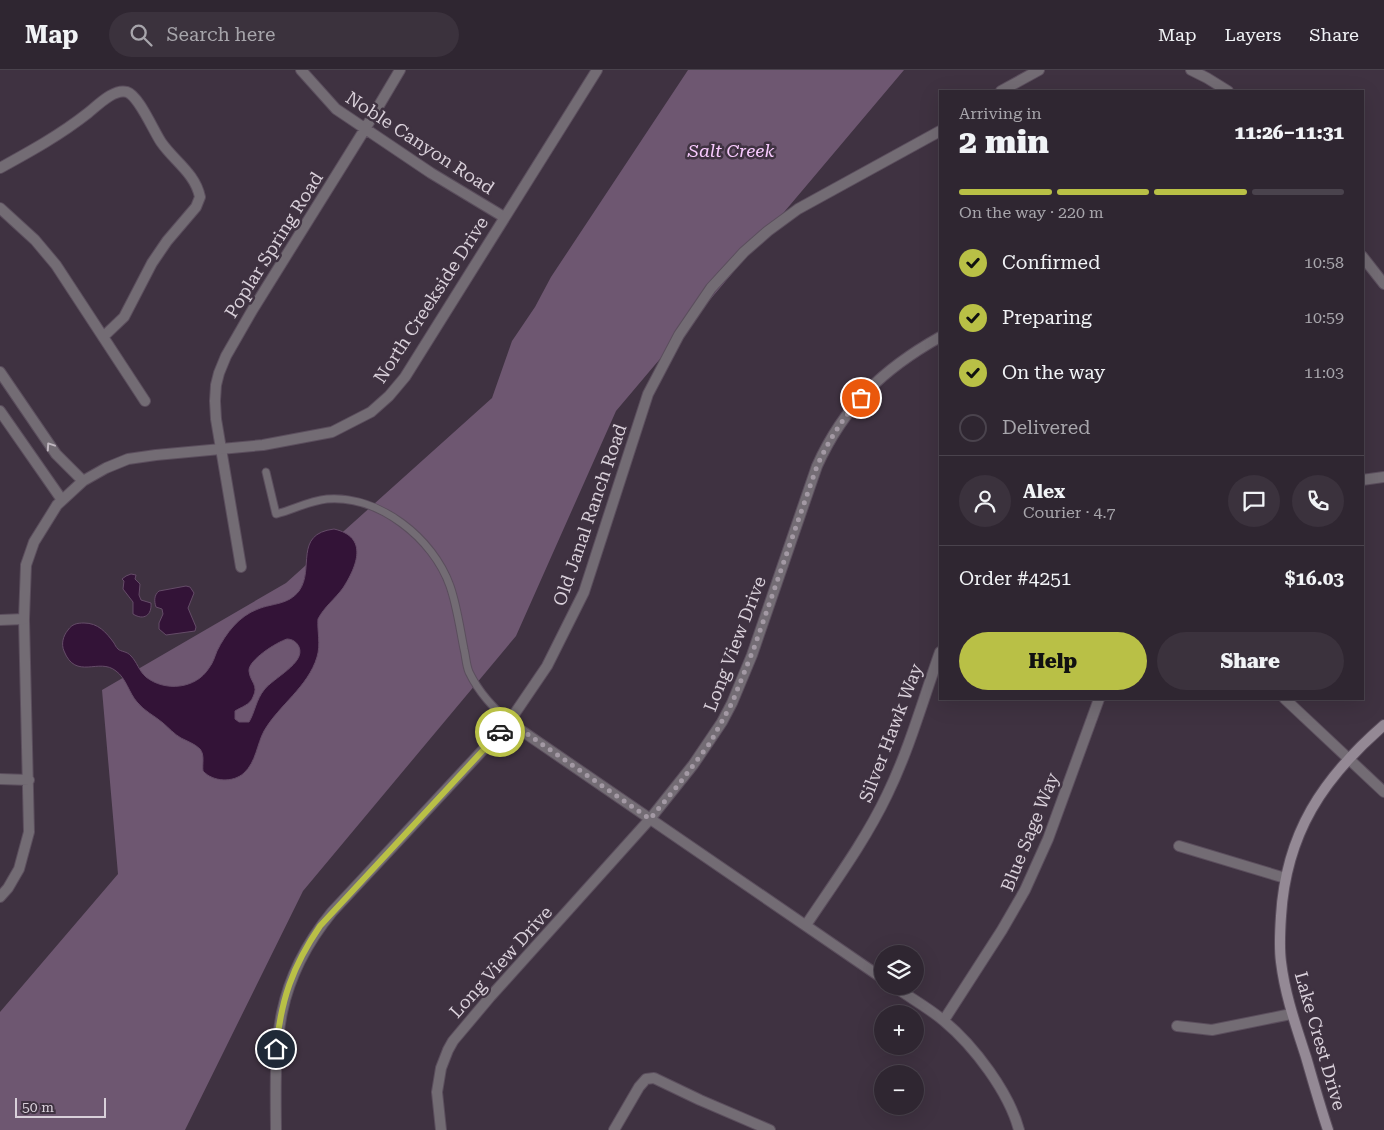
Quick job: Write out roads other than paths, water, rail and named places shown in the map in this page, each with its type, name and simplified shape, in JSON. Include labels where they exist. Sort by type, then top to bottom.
[{"type":"main road","name":"Lake Crest Drive","points":[[1328,1130],[1291,1014],[1281,961],[1280,934],[1285,878],[1304,821],[1316,799],[1349,759],[1384,724]]},
{"type":"street","name":"Noble Canyon Road","points":[[301,70],[336,109],[431,173],[504,217]]},
{"type":"street","name":"Poplar Spring Road","points":[[221,449],[215,400],[219,373],[226,356],[400,70]]},
{"type":"street","name":"North Creekside Drive","points":[[0,897],[15,877],[28,840],[29,780],[24,619],[26,565],[34,542],[45,521],[62,500],[83,481],[106,468],[128,459],[263,445],[319,435],[340,428],[371,412],[389,396],[405,377],[597,70]]},
{"type":"street","points":[[1003,90],[1039,70]]},
{"type":"street","points":[[1191,70],[1226,90]]},
{"type":"street","points":[[0,168],[47,143],[118,92],[127,92],[135,97],[162,143],[195,181],[200,197],[196,207],[167,241],[152,263],[124,318],[102,337]]},
{"type":"street","name":"Old Janal Ranch Road","points":[[276,1130],[276,1049],[280,1018],[289,985],[302,955],[320,926],[332,912],[510,722],[547,666],[584,592],[648,394],[679,335],[703,299],[744,252],[768,231],[798,209],[939,132]]},
{"type":"street","points":[[0,208],[35,240],[56,265],[145,401]]},
{"type":"street","points":[[1364,259],[1384,284]]},
{"type":"street","name":"Long View Drive","points":[[441,1130],[437,1092],[441,1068],[448,1050],[471,1019],[650,819],[710,743],[732,703],[754,648],[809,486],[826,444],[850,409],[872,386],[897,363],[939,338]]},
{"type":"street","points":[[0,372],[56,454],[83,481]]},
{"type":"street","points":[[0,411],[62,500]]},
{"type":"street","points":[[221,449],[241,567]]},
{"type":"street","points":[[1364,480],[1384,477]]},
{"type":"street","points":[[0,620],[24,619]]},
{"type":"street","name":"Silver Hawk Way","points":[[806,925],[862,842],[887,795],[900,766],[939,655]]},
{"type":"street","name":"Blue Sage Way","points":[[944,1020],[1026,890],[1048,840],[1099,700]]},
{"type":"street","points":[[1286,700],[1384,792]]},
{"type":"street","points":[[510,722],[874,972]]},
{"type":"street","points":[[0,779],[29,780]]},
{"type":"street","points":[[1179,846],[1285,878]]},
{"type":"street","points":[[907,995],[944,1020],[964,1039],[994,1078],[1014,1116],[1019,1130]]},
{"type":"street","points":[[1177,1026],[1212,1030],[1291,1014]]},
{"type":"street","points":[[614,1130],[639,1087],[646,1079],[654,1078],[752,1127],[770,1130]]},
{"type":"lane","points":[[266,472],[276,514],[311,501],[351,501],[367,504],[391,516],[430,550],[450,586],[468,670],[489,704],[510,722]]},
{"type":"park label","name":"Salt Creek","points":[[731,151]]}]
